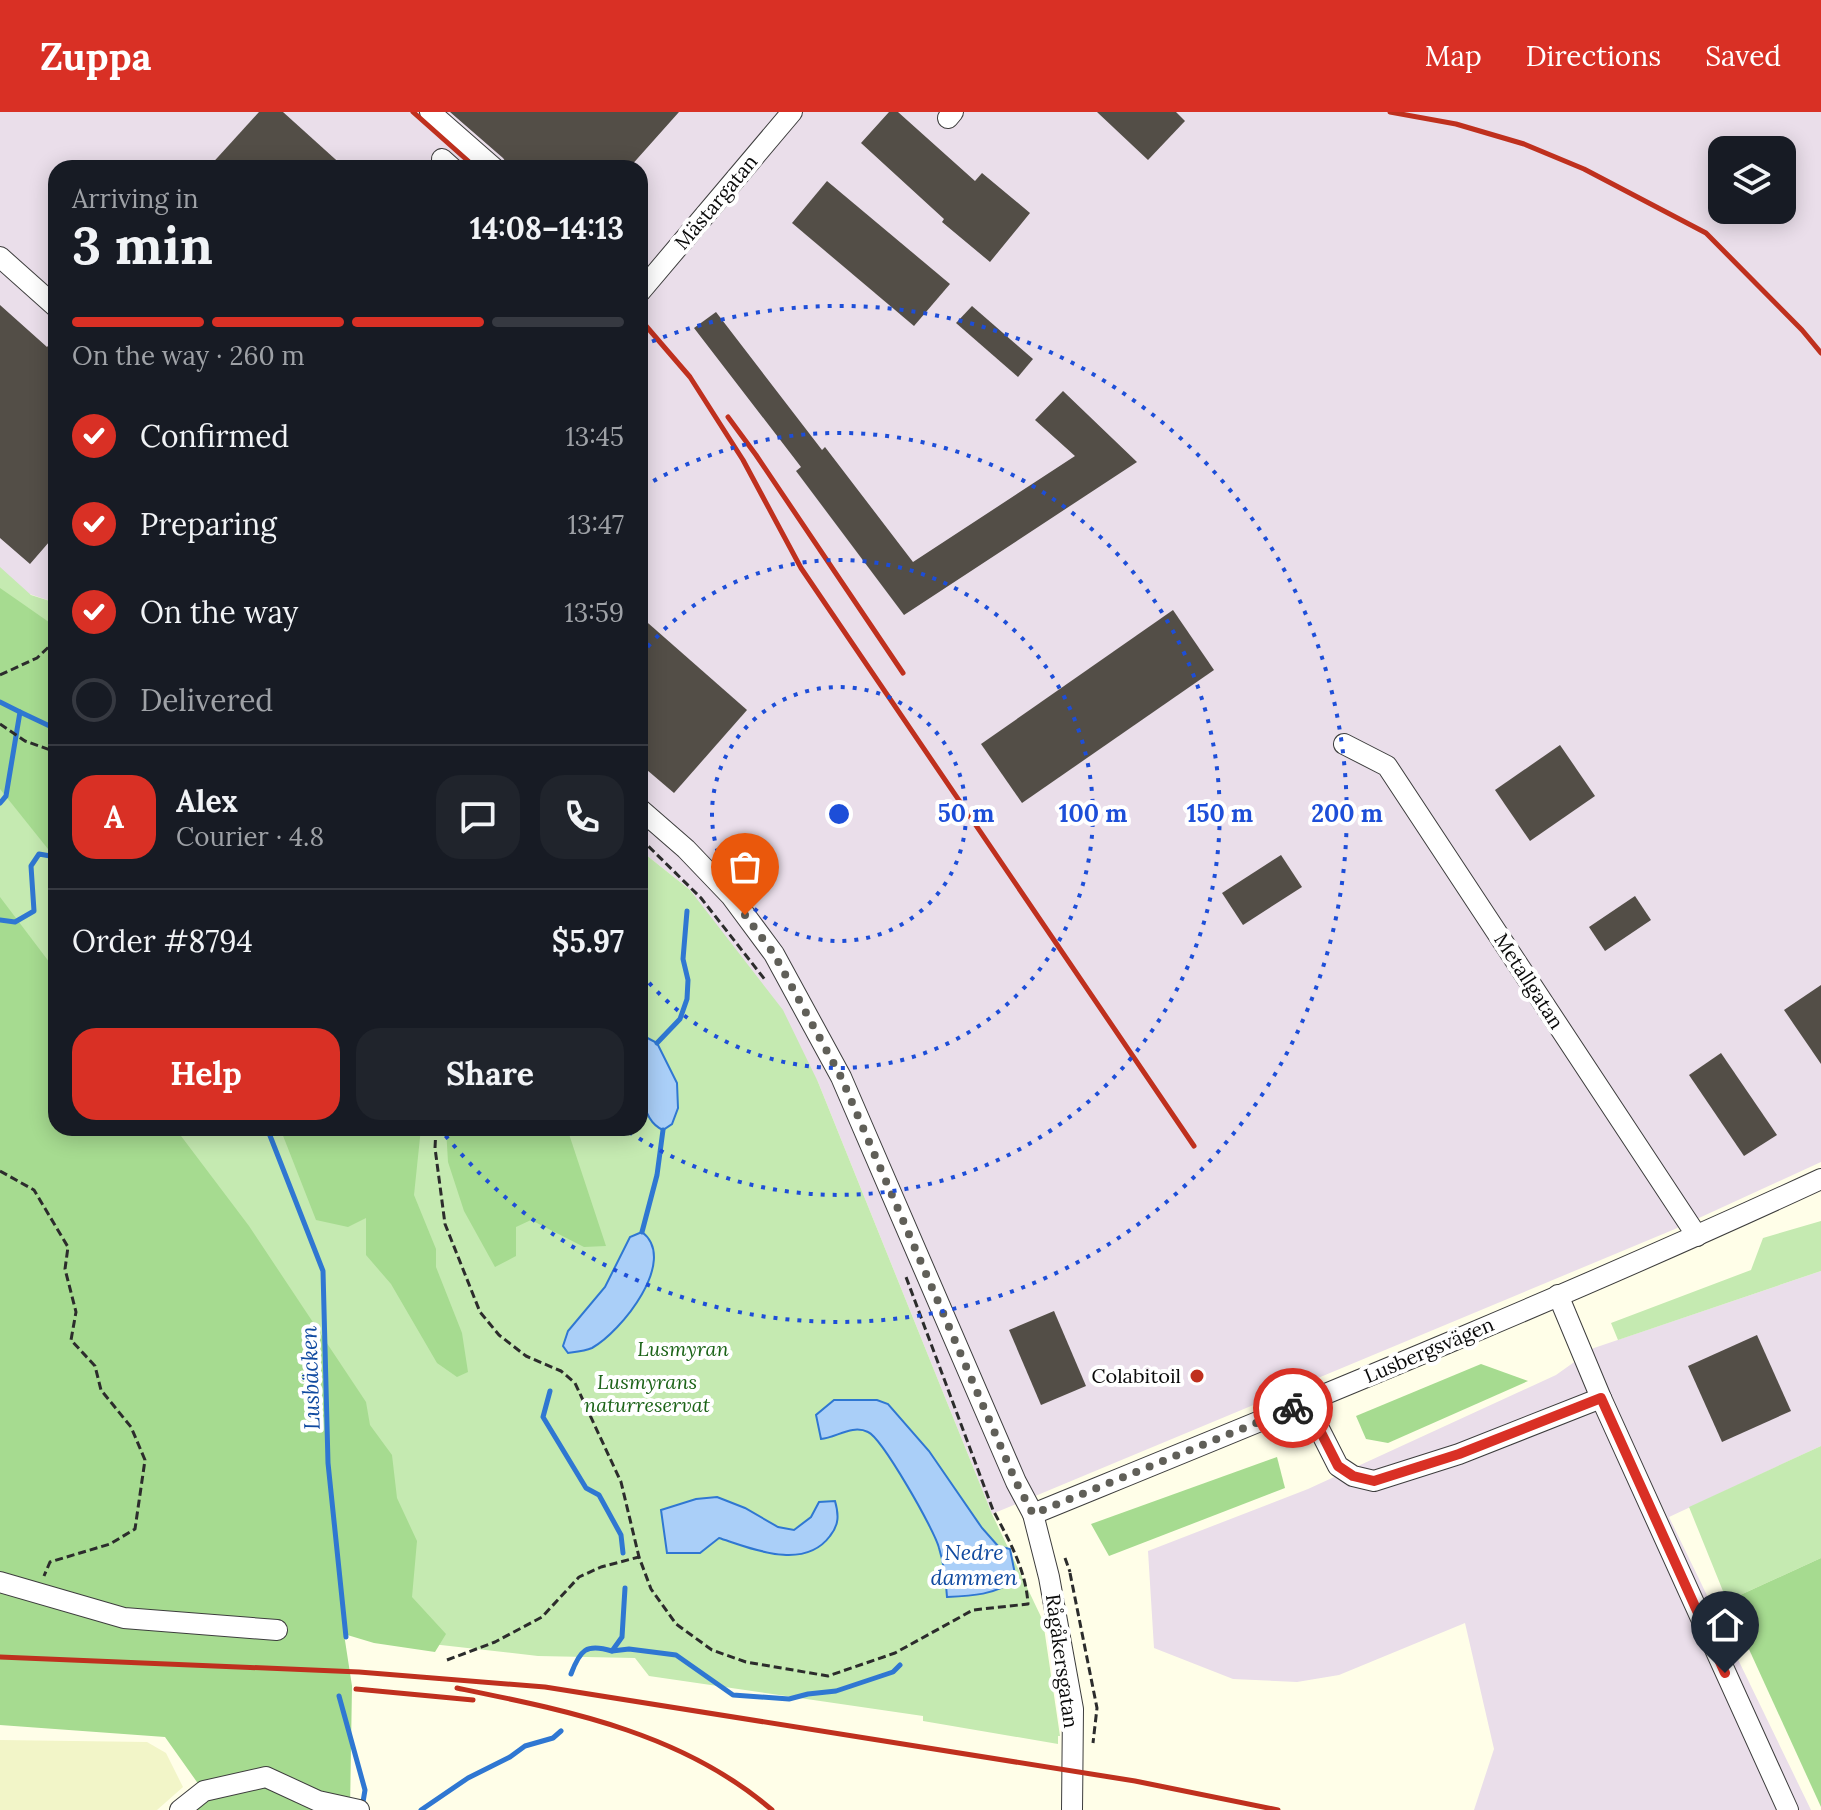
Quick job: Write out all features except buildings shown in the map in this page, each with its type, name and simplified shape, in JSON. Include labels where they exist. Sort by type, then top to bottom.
[{"type":"street","points":[[430,112],[485,160]]},
{"type":"street","name":"Mästargatan","points":[[648,283],[792,112]]},
{"type":"street","points":[[0,257],[48,300]]},
{"type":"street","name":"Metallgatan","points":[[1344,744],[1387,766],[1697,1236]]},
{"type":"street","name":"Rågåkersgatan","points":[[648,816],[686,849],[731,896],[774,954],[841,1077],[1016,1482],[1033,1514],[1049,1577],[1073,1709],[1072,1810]]},
{"type":"street","name":"Lusbergsvägen","points":[[1033,1514],[1306,1403],[1697,1236],[1821,1179]]},
{"type":"street","points":[[1558,1295],[1601,1398],[1788,1810]]},
{"type":"street","points":[[1306,1403],[1338,1466],[1353,1476],[1374,1481],[1459,1454],[1601,1398]]},
{"type":"street","points":[[0,1582],[124,1618],[277,1630]]},
{"type":"street","points":[[180,1810],[204,1791],[266,1777],[318,1801],[359,1810]]},
{"type":"path","points":[[0,675],[37,658],[48,648]]},
{"type":"path","points":[[0,724],[25,741],[48,749]]},
{"type":"path","points":[[648,846],[701,898],[768,983]]},
{"type":"path","points":[[436,1136],[445,1224],[480,1312],[499,1335],[526,1356],[561,1371],[575,1383],[621,1482],[639,1557],[651,1589],[676,1624],[712,1650],[746,1662],[828,1676],[895,1653],[973,1610],[1028,1604],[1026,1586],[1011,1543],[993,1510],[905,1275]]},
{"type":"path","points":[[0,1171],[34,1190],[68,1247],[65,1269],[76,1312],[71,1340],[95,1366],[101,1390],[131,1427],[145,1460],[135,1529],[110,1544],[50,1562],[36,1594]]},
{"type":"path","points":[[447,1660],[495,1642],[542,1617],[579,1577],[601,1567],[639,1557]]},
{"type":"shaded area","points":[[0,112],[1821,112],[1821,1162],[1675,1229],[992,1514],[818,1082],[690,890],[648,856],[648,160],[48,160],[48,600],[0,584]]},
{"type":"shaded area","points":[[1821,1271],[1821,1446],[1669,1517],[1811,1810],[1474,1810],[1494,1749],[1465,1623],[1339,1675],[1297,1682],[1233,1679],[1154,1648],[1148,1551],[1308,1489],[1556,1375],[1594,1348]]},
{"type":"green space","name":"Lusmyrans naturreservat","points":[[0,567],[31,595],[48,600],[48,1136],[648,1136],[648,856],[690,890],[783,1010],[818,1082],[992,1514],[1043,1621],[1060,1736],[1058,1744],[923,1721],[923,1716],[649,1676],[635,1658],[538,1656],[387,1639],[0,1499]]},
{"type":"green space","points":[[0,588],[48,621],[48,849],[0,789]]},
{"type":"green space","points":[[0,897],[48,960],[48,1136],[181,1136],[249,1226],[366,1402],[370,1425],[392,1455],[397,1498],[417,1541],[412,1597],[446,1634],[435,1652],[374,1643],[344,1634],[352,1686],[350,1810],[195,1810],[209,1799],[165,1737],[0,1725]]},
{"type":"green space","points":[[283,1136],[420,1136],[414,1195],[436,1249],[436,1267],[462,1333],[468,1372],[457,1377],[437,1363],[391,1284],[366,1255],[366,1218],[348,1227],[316,1220]]},
{"type":"green space","points":[[446,1136],[570,1136],[606,1246],[584,1247],[531,1220],[516,1227],[516,1256],[495,1267],[464,1211],[448,1162]]},
{"type":"green space","points":[[1821,1221],[1821,1271],[1618,1340],[1611,1323],[1751,1270],[1763,1238]]},
{"type":"green space","points":[[1481,1364],[1528,1381],[1388,1443],[1366,1439],[1356,1416]]},
{"type":"green space","points":[[1821,1446],[1821,1558],[1727,1601],[1689,1507]]},
{"type":"green space","points":[[1277,1457],[1285,1488],[1109,1556],[1091,1524]]},
{"type":"green space","points":[[1821,1558],[1821,1807],[1727,1601]]},
{"type":"green space","points":[[0,1740],[147,1742],[166,1753],[183,1787],[157,1810],[0,1810]]},
{"type":"water","points":[[648,1038],[657,1043],[677,1083],[678,1108],[672,1124],[663,1130],[648,1115]]},
{"type":"water","points":[[642,1232],[652,1244],[654,1260],[642,1294],[604,1340],[592,1348],[568,1353],[563,1346],[568,1331],[605,1287],[630,1237]]},
{"type":"water","name":"Nedre dammen","points":[[834,1400],[877,1400],[888,1404],[929,1451],[982,1528],[998,1546],[1010,1549],[1016,1579],[992,1591],[947,1597],[935,1538],[907,1486],[875,1438],[862,1430],[850,1430],[821,1439],[816,1415]]},
{"type":"water","points":[[717,1497],[745,1508],[778,1527],[794,1530],[811,1517],[819,1502],[835,1501],[837,1524],[819,1547],[806,1553],[778,1554],[719,1538],[700,1553],[667,1553],[661,1510],[696,1499]]},
{"type":"waterway","name":"Lusbäcken","points":[[0,702],[20,712],[6,796],[0,803]]},
{"type":"waterway","name":"Lusbäcken","points":[[20,712],[48,725]]},
{"type":"waterway","points":[[722,861],[737,851]]},
{"type":"waterway","name":"Lusbäcken","points":[[0,920],[15,922],[34,911],[31,866],[39,854],[48,856]]},
{"type":"waterway","points":[[657,1043],[680,1019],[687,999],[688,980],[683,959],[687,911]]},
{"type":"waterway","points":[[642,1232],[657,1175],[663,1130]]},
{"type":"waterway","name":"Lusbäcken","points":[[270,1136],[323,1271],[328,1463],[346,1637]]},
{"type":"waterway","points":[[550,1391],[543,1417],[586,1488],[599,1495],[621,1535],[623,1553]]},
{"type":"waterway","points":[[571,1674],[585,1650],[596,1648],[612,1651],[622,1637],[625,1588]]},
{"type":"waterway","points":[[612,1651],[629,1649],[676,1655],[733,1695],[789,1699],[836,1691],[893,1672],[900,1665]]},
{"type":"waterway","name":"Lusbäcken","points":[[339,1696],[365,1790],[362,1808]]},
{"type":"waterway","points":[[421,1810],[468,1778],[525,1746],[553,1738],[561,1731]]},
{"type":"railway","points":[[413,112],[467,160]]},
{"type":"railway","points":[[1390,112],[1456,124],[1524,144],[1584,169],[1706,233],[1821,353]]},
{"type":"railway","points":[[648,328],[690,377],[743,460],[801,568],[1194,1146]]},
{"type":"railway","points":[[728,417],[903,673]]},
{"type":"railway","points":[[0,1657],[359,1672],[545,1687],[1135,1781],[1278,1810]]},
{"type":"railway","points":[[457,1688],[582,1716],[663,1744],[738,1784],[772,1810]]},
{"type":"railway","points":[[356,1689],[473,1700]]},
{"type":"way so far","points":[[745,915],[774,954],[841,1077],[1016,1482],[1033,1514],[1293,1408]]},
{"type":"place","name":"Colabitoil","points":[[1197,1376]]},
{"type":"route","points":[[1293,1408],[1306,1403],[1338,1466],[1353,1476],[1374,1481],[1459,1454],[1601,1398],[1725,1673]]},
{"type":"park label","name":"Lusmyran","points":[[683,1349]]}]
